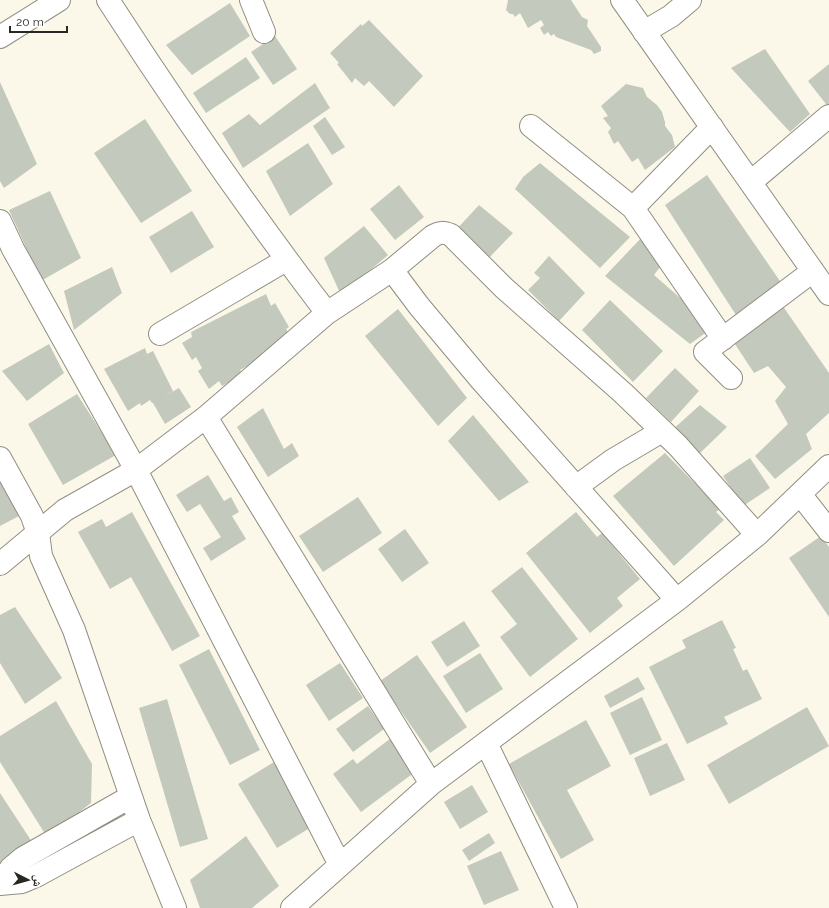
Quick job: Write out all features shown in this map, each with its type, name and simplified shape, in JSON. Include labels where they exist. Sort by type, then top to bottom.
[{"type":"street","points":[[0,37],[59,0]]},
{"type":"street","points":[[108,0],[147,61],[286,260],[327,313]]},
{"type":"street","points":[[251,0],[264,32]]},
{"type":"street","points":[[622,0],[829,294]]},
{"type":"street","points":[[644,32],[671,16],[690,0]]},
{"type":"street","points":[[750,182],[829,116]]},
{"type":"street","points":[[531,126],[633,208],[723,339]]},
{"type":"street","points":[[633,208],[712,127]]},
{"type":"street","points":[[0,221],[13,249],[136,470],[340,865]]},
{"type":"street","points":[[0,564],[65,510],[136,470],[206,417],[327,313],[392,270],[439,232],[451,235],[504,288],[623,393],[678,446],[757,535]]},
{"type":"street","points":[[160,334],[286,260]]},
{"type":"street","points":[[392,270],[419,306],[481,380],[677,600]]},
{"type":"street","points":[[731,378],[705,352],[813,271]]},
{"type":"street","points":[[206,417],[432,784]]},
{"type":"street","points":[[576,487],[613,460],[662,431]]},
{"type":"street","points":[[0,458],[32,516],[38,533],[41,556],[74,630],[130,797],[175,908]]},
{"type":"street","points":[[292,908],[432,784],[677,600],[757,535],[829,466]]},
{"type":"street","points":[[800,494],[829,531]]},
{"type":"street","points":[[486,743],[566,908]]},
{"type":"street","points":[[0,884],[11,868],[23,858],[130,797]]},
{"type":"street","points":[[0,884],[22,882],[36,876],[139,820]]},
{"type":"building","points":[[508,0],[571,0],[582,17],[588,20],[587,26],[601,47],[601,51],[594,54],[591,50],[556,37],[554,34],[551,36],[548,32],[544,35],[540,28],[544,25],[541,20],[528,28],[520,13],[515,17],[506,10]]},
{"type":"building","points":[[230,3],[250,36],[192,75],[166,45]]},
{"type":"building","points":[[369,20],[423,76],[394,107],[369,81],[364,86],[355,78],[352,83],[337,64],[339,63],[330,53],[361,24],[362,26]]},
{"type":"building","points":[[275,36],[297,69],[273,85],[251,52]]},
{"type":"building","points":[[765,49],[810,114],[790,132],[731,68]]},
{"type":"building","points":[[246,57],[260,78],[206,113],[193,93]]},
{"type":"building","points":[[829,64],[829,108],[808,81]]},
{"type":"building","points":[[0,82],[37,164],[4,188],[0,181]]},
{"type":"building","points":[[315,83],[330,108],[243,168],[222,133],[249,114],[260,125]]},
{"type":"building","points":[[626,84],[643,88],[647,97],[657,105],[662,112],[665,126],[672,135],[675,147],[645,170],[638,158],[632,162],[618,141],[614,144],[608,132],[611,128],[603,118],[608,116],[601,106]]},
{"type":"building","points":[[325,117],[345,147],[332,155],[313,126]]},
{"type":"building","points":[[145,119],[192,191],[141,223],[94,153]]},
{"type":"building","points":[[308,143],[333,184],[290,216],[266,171]]},
{"type":"building","points":[[540,163],[630,237],[600,268],[515,189],[523,177]]},
{"type":"building","points":[[707,175],[782,284],[736,315],[665,205]]},
{"type":"building","points":[[399,185],[424,217],[395,240],[370,209]]},
{"type":"building","points":[[50,191],[81,258],[41,281],[9,210]]},
{"type":"building","points":[[479,205],[513,233],[486,261],[455,231]]},
{"type":"building","points":[[192,211],[214,247],[171,273],[149,237]]},
{"type":"building","points":[[364,226],[388,255],[341,295],[324,258]]},
{"type":"building","points":[[643,236],[663,263],[654,275],[702,317],[711,329],[690,344],[605,276]]},
{"type":"building","points":[[549,256],[585,293],[559,321],[528,290],[540,278],[534,273]]},
{"type":"building","points":[[112,267],[122,293],[74,330],[64,291]]},
{"type":"building","points":[[266,294],[271,306],[275,303],[289,327],[286,329],[293,340],[251,371],[247,366],[240,370],[243,374],[222,386],[219,381],[209,389],[198,371],[202,368],[196,357],[192,360],[182,343],[192,337],[191,332]]},
{"type":"building","points":[[610,300],[663,351],[633,382],[582,330]]},
{"type":"building","points":[[780,302],[829,373],[829,413],[806,434],[812,449],[775,479],[755,456],[788,424],[775,401],[786,387],[768,366],[754,373],[731,338]]},
{"type":"building","points":[[398,309],[467,398],[438,426],[365,336]]},
{"type":"building","points":[[49,344],[64,373],[27,401],[2,371]]},
{"type":"building","points":[[145,348],[147,354],[153,351],[173,391],[163,397],[179,388],[191,407],[165,424],[150,400],[141,406],[140,403],[128,411],[104,369]]},
{"type":"building","points":[[675,368],[699,391],[671,422],[646,398]]},
{"type":"building","points":[[77,394],[116,455],[63,485],[28,424]]},
{"type":"building","points":[[700,405],[727,427],[698,455],[671,431]]},
{"type":"building","points":[[263,408],[284,449],[292,443],[299,456],[268,477],[237,427]]},
{"type":"building","points":[[473,415],[529,482],[499,501],[448,441]]},
{"type":"building","points":[[665,453],[720,509],[716,512],[724,520],[674,566],[613,496]]},
{"type":"building","points":[[750,458],[770,488],[743,506],[723,476]]},
{"type":"building","points":[[0,473],[21,515],[0,526]]},
{"type":"building","points":[[208,475],[224,501],[231,497],[239,512],[232,516],[246,539],[211,561],[203,548],[221,537],[200,504],[187,512],[176,495]]},
{"type":"building","points":[[358,497],[382,533],[323,572],[299,536]]},
{"type":"building","points":[[132,512],[200,636],[172,651],[131,577],[110,589],[78,532],[102,519],[106,527]]},
{"type":"building","points":[[576,512],[597,537],[602,533],[640,579],[617,598],[623,606],[590,633],[526,553]]},
{"type":"building","points":[[405,529],[429,563],[402,582],[378,549]]},
{"type":"building","points":[[821,536],[829,547],[829,617],[789,558]]},
{"type":"building","points":[[522,567],[578,639],[530,677],[500,637],[517,624],[491,591]]},
{"type":"building","points":[[15,607],[62,678],[25,704],[0,663],[0,615]]},
{"type":"building","points":[[722,620],[736,648],[733,649],[743,671],[747,669],[762,699],[724,717],[728,724],[687,744],[649,667],[686,648],[682,640]]},
{"type":"building","points":[[464,621],[480,646],[447,667],[431,642]]},
{"type":"building","points":[[209,649],[260,750],[230,765],[179,665]]},
{"type":"building","points":[[480,653],[503,689],[466,713],[443,676]]},
{"type":"building","points":[[417,655],[467,727],[430,753],[380,681]]},
{"type":"building","points":[[340,663],[363,698],[329,721],[306,685]]},
{"type":"building","points":[[638,677],[645,689],[610,708],[604,696]]},
{"type":"building","points":[[642,697],[662,740],[630,755],[610,713]]},
{"type":"building","points":[[167,699],[208,839],[180,847],[139,708]]},
{"type":"building","points":[[56,701],[92,764],[91,803],[47,837],[0,762],[0,736]]},
{"type":"building","points":[[368,706],[384,729],[353,752],[336,729]]},
{"type":"building","points":[[807,707],[829,746],[729,804],[707,765]]},
{"type":"building","points":[[586,720],[611,766],[567,790],[594,840],[561,859],[509,764]]},
{"type":"building","points":[[391,738],[415,772],[361,812],[333,774],[353,759],[357,764]]},
{"type":"building","points":[[667,743],[685,780],[650,796],[634,758]]},
{"type":"building","points":[[274,762],[313,826],[277,848],[238,784]]},
{"type":"building","points":[[472,785],[488,812],[460,829],[444,802]]},
{"type":"building","points":[[0,793],[34,845],[0,867]]},
{"type":"building","points":[[489,833],[495,843],[469,861],[462,850]]},
{"type":"building","points":[[246,836],[279,886],[252,908],[200,908],[190,880]]},
{"type":"building","points":[[501,851],[519,890],[484,905],[467,866]]}]
